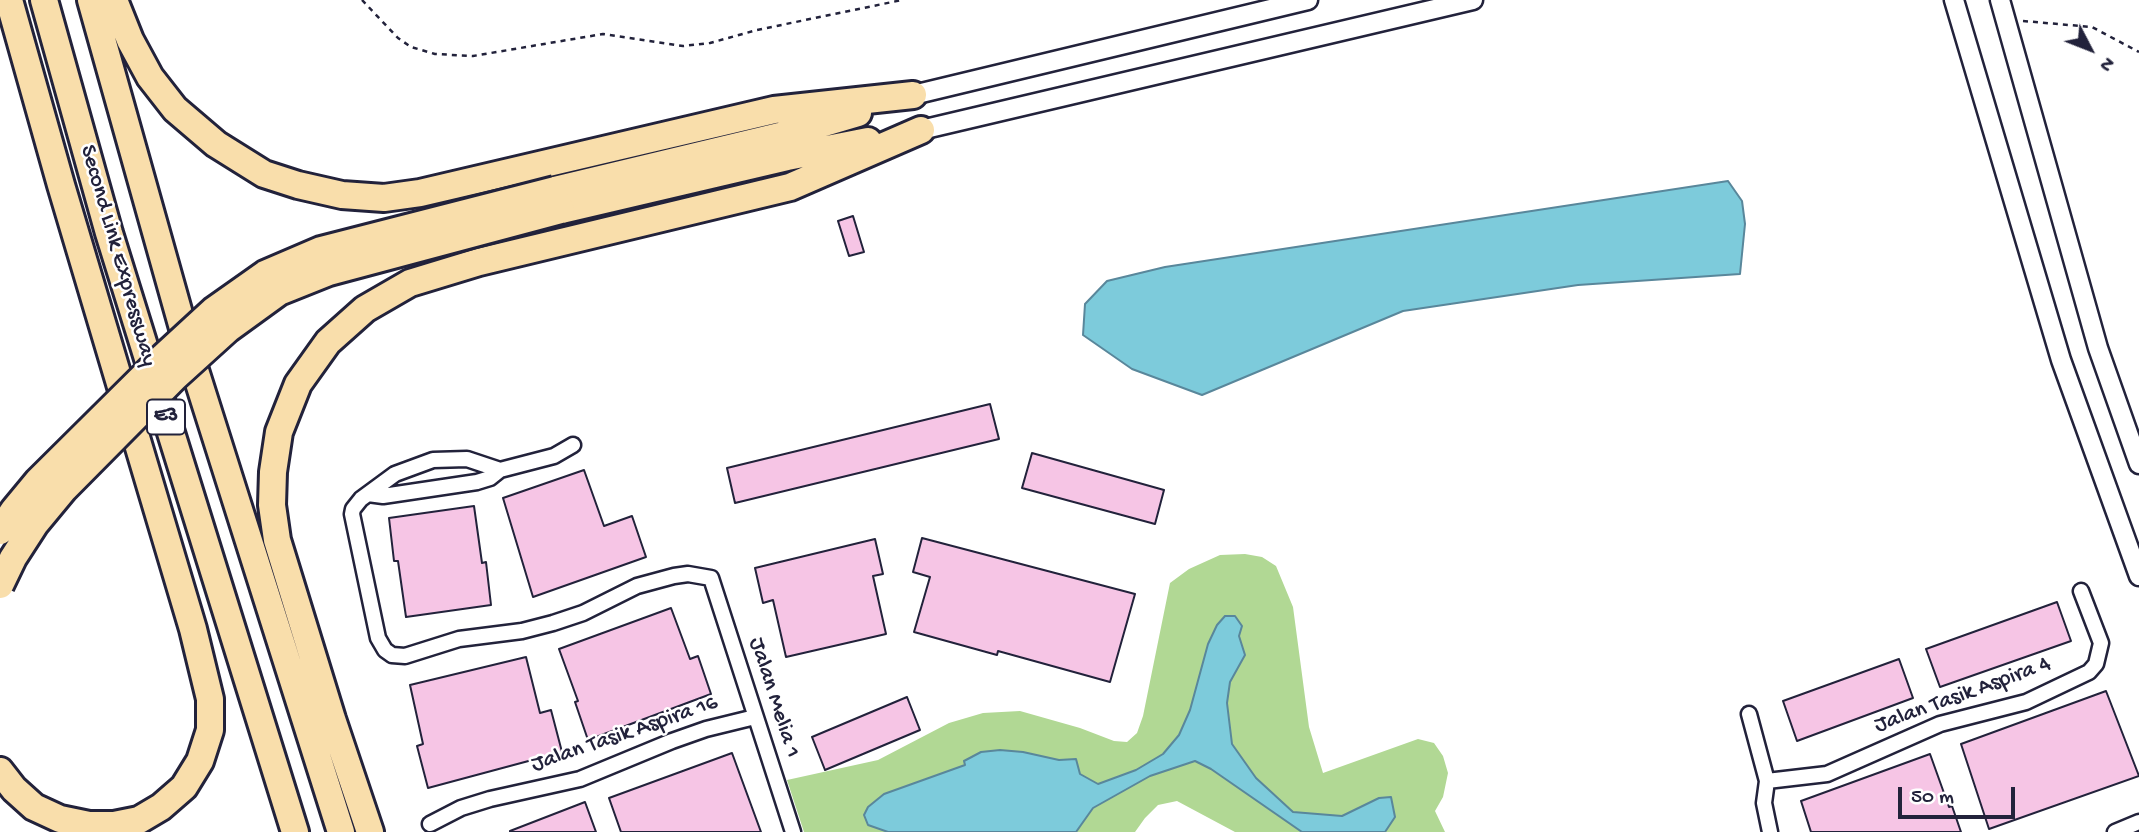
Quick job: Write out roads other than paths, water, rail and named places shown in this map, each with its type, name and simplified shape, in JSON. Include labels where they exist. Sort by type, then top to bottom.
[{"type":"highway","points":[[0,771],[14,789],[34,807],[60,819],[114,825],[139,820],[161,807],[184,787],[200,761],[210,730],[210,699],[193,629],[9,0]]},
{"type":"highway","name":"Second Link Expressway","points":[[44,0],[109,233],[295,832]]},
{"type":"highway","name":"Second Link Expressway","points":[[91,0],[193,364],[341,832]]},
{"type":"highway","points":[[114,0],[130,40],[150,77],[175,109],[216,144],[264,174],[342,195],[384,198],[452,187],[774,110],[913,95]]},
{"type":"highway","points":[[0,585],[20,547],[64,489],[184,369],[229,329],[279,292],[329,272],[558,200],[913,95]]},
{"type":"highway","points":[[0,531],[38,481],[164,356],[214,310],[265,274],[321,250],[558,200],[921,130]]},
{"type":"highway","points":[[370,832],[277,540],[272,494],[279,432],[298,384],[328,342],[365,309],[410,284],[479,262],[790,187],[921,130]]},
{"type":"street","points":[[913,95],[1308,0]]},
{"type":"street","points":[[921,130],[1473,0]]},
{"type":"street","points":[[2000,0],[2098,348],[2139,464]]},
{"type":"street","points":[[1953,3],[2062,360],[2139,576]]},
{"type":"street","points":[[368,494],[383,496],[477,482],[490,478],[500,470],[554,456],[573,445]]},
{"type":"street","points":[[368,494],[394,474],[433,460],[467,458],[500,470]]},
{"type":"street","name":"Jalan Melia 1","points":[[368,494],[356,503],[352,514],[378,638],[385,650],[392,655],[405,656],[459,639],[522,631],[553,623],[637,586],[674,576],[688,574],[711,578],[793,832]]},
{"type":"street","name":"Jalan Tasik Aspira 4","points":[[1767,781],[1827,774],[1940,724],[2026,702],[2089,672],[2096,664],[2101,643],[2081,591]]},
{"type":"street","points":[[1749,714],[1767,781],[1764,803],[1770,832]]},
{"type":"street","name":"Jalan Tasik Aspira 16","points":[[430,824],[480,802],[580,779],[672,741],[755,717]]},
{"type":"street","points":[[2115,832],[2139,822]]},
{"type":"water","points":[[1728,181],[1742,201],[1745,224],[1740,274],[1578,285],[1403,311],[1202,395],[1132,369],[1083,335],[1085,304],[1107,281],[1165,267]]},
{"type":"water","points":[[1225,616],[1235,616],[1242,626],[1239,636],[1245,655],[1230,682],[1227,703],[1232,744],[1256,778],[1293,812],[1342,816],[1379,798],[1391,797],[1395,817],[1385,832],[1302,832],[1211,769],[1195,761],[1150,776],[1093,808],[1076,832],[888,832],[868,825],[864,815],[868,807],[884,794],[965,765],[964,761],[981,752],[1000,750],[1059,760],[1076,759],[1080,774],[1098,784],[1136,770],[1163,754],[1179,735],[1190,710],[1208,644],[1217,625]]}]
